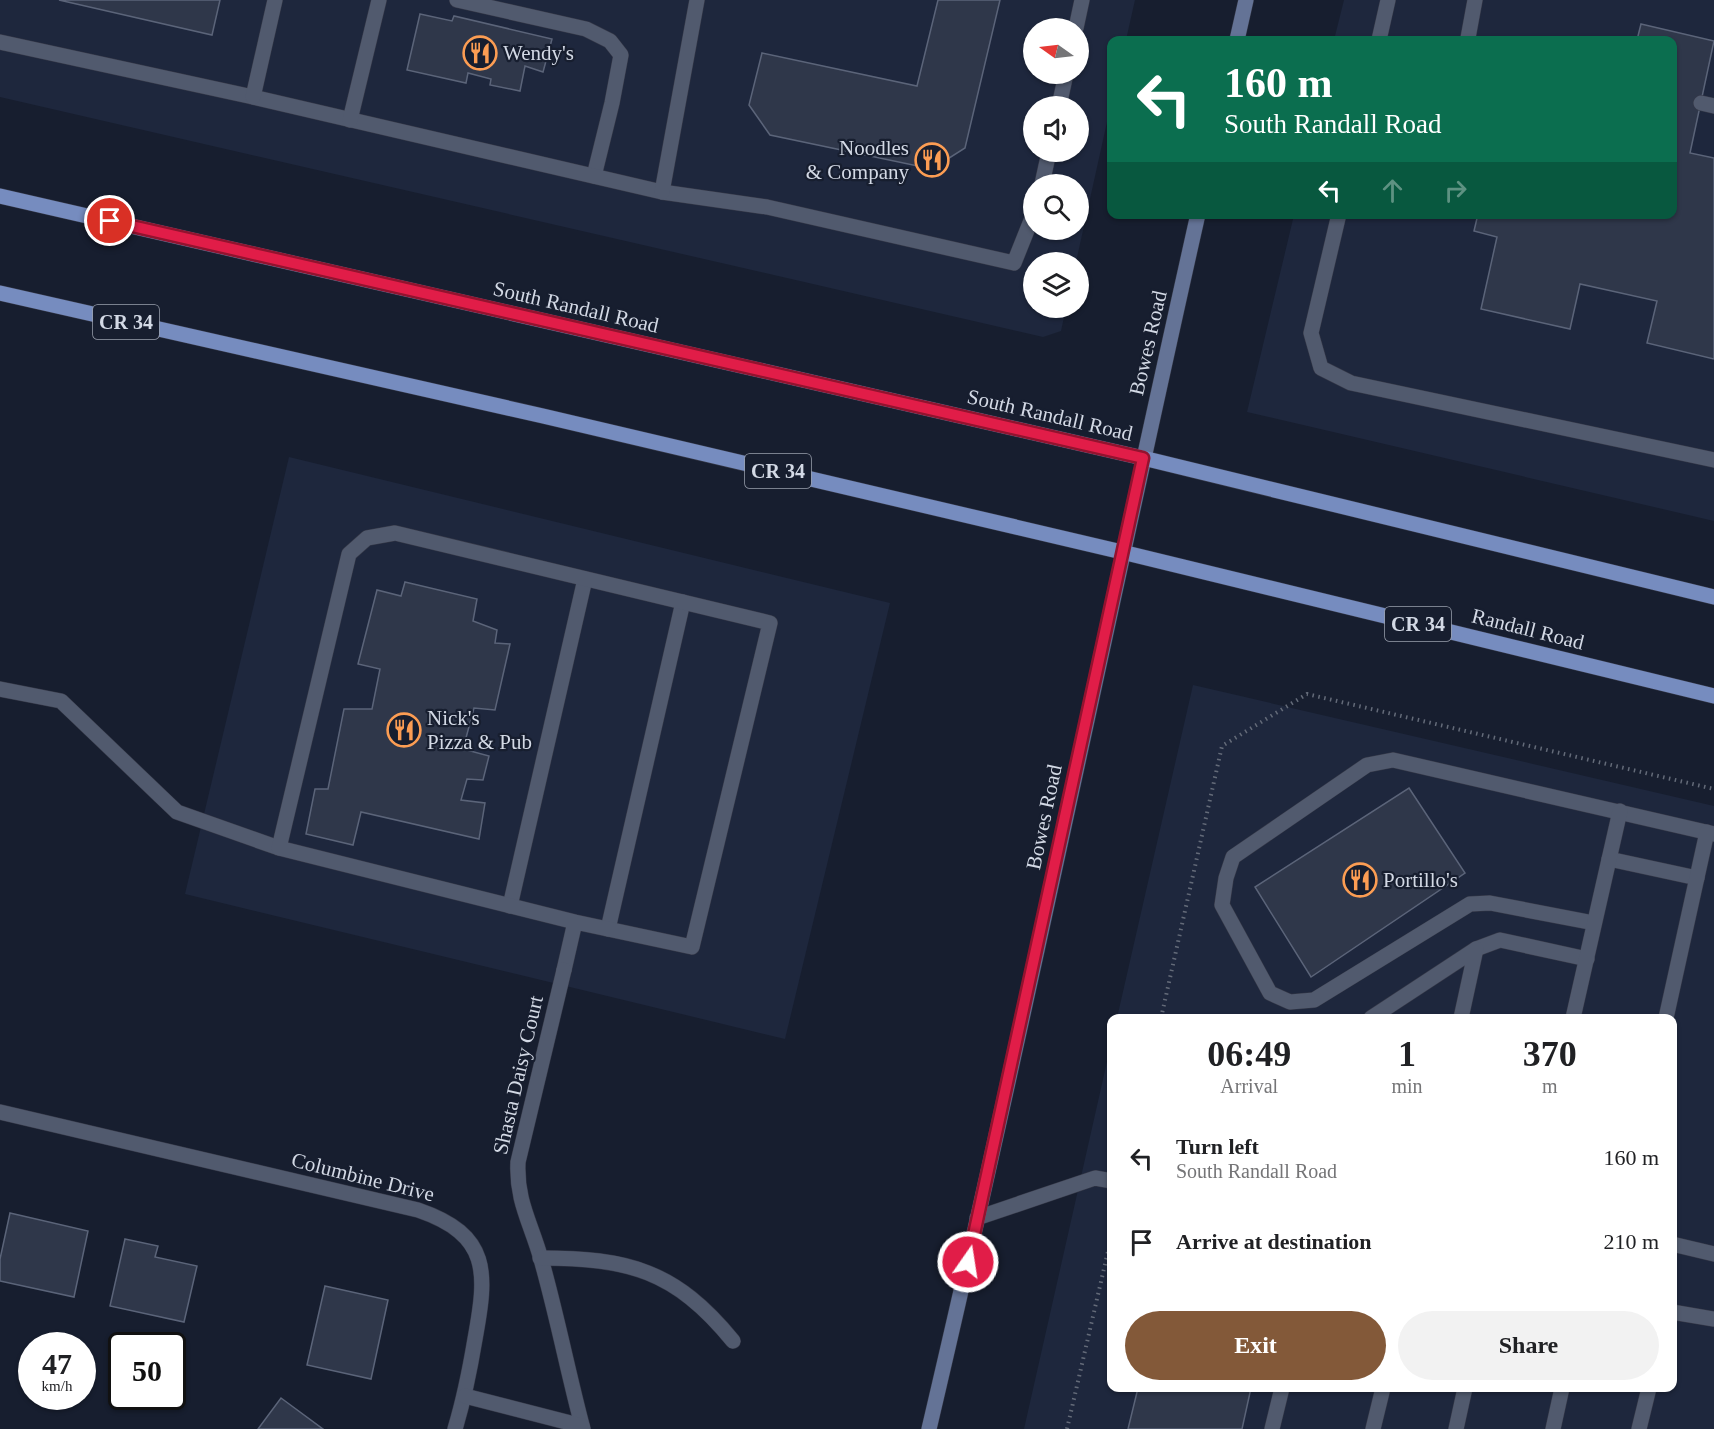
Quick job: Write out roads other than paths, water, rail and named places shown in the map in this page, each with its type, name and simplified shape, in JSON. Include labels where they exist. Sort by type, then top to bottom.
[{"type":"main road","points":[[1238,36],[1246,0]]},
{"type":"main road","name":"South Randall Road","points":[[0,196],[1143,458]]},
{"type":"main road","name":"Bowes Road","points":[[929,1429],[1197,219]]},
{"type":"main road","name":"CR 34","points":[[0,293],[1122,552]]},
{"type":"main road","points":[[1143,458],[1714,597]]},
{"type":"main road","name":"Randall Road","points":[[1122,552],[1714,696]]},
{"type":"street","points":[[253,97],[275,0]]},
{"type":"street","points":[[350,120],[379,0]]},
{"type":"street","points":[[457,0],[586,29],[610,41],[621,55],[594,176]]},
{"type":"street","points":[[662,192],[697,0]]},
{"type":"street","points":[[1078,18],[1083,0]]},
{"type":"street","points":[[1379,36],[1388,0]]},
{"type":"street","points":[[1468,36],[1475,0]]},
{"type":"street","points":[[0,42],[253,97],[662,192],[767,207],[1014,263],[1023,240]]},
{"type":"street","points":[[1338,219],[1311,333],[1321,368],[1350,383],[1714,460]]},
{"type":"street","points":[[0,689],[61,701],[177,812],[279,848],[575,922],[692,947],[770,624],[395,533],[367,538],[350,554],[279,848]]},
{"type":"street","points":[[510,906],[585,579]]},
{"type":"street","points":[[608,929],[683,602]]},
{"type":"street","points":[[1594,923],[1490,903],[1470,904],[1314,1000],[1290,1002],[1270,993],[1222,905],[1226,878],[1233,857],[1367,765],[1393,760],[1711,833],[1698,878],[1667,1014]]},
{"type":"street","points":[[1574,1014],[1620,812]]},
{"type":"street","points":[[1609,859],[1698,878]]},
{"type":"street","name":"Shasta Daisy Court","points":[[575,922],[518,1162],[517,1182],[521,1204],[540,1258],[583,1428]]},
{"type":"street","points":[[1377,1014],[1476,949],[1500,940],[1587,959]]},
{"type":"street","points":[[1462,1014],[1476,949]]},
{"type":"street","name":"Columbine Drive","points":[[0,1112],[418,1210],[450,1224],[473,1247],[483,1270],[483,1295],[465,1396],[455,1429]]},
{"type":"street","points":[[977,1218],[1095,1178],[1107,1179]]},
{"type":"street","points":[[1677,1245],[1714,1254]]},
{"type":"street","points":[[540,1258],[584,1258],[627,1264],[669,1282],[711,1314],[733,1341]]},
{"type":"street","points":[[1677,1313],[1714,1319]]},
{"type":"street","points":[[1272,1429],[1281,1392]]},
{"type":"street","points":[[1373,1429],[1382,1392]]},
{"type":"street","points":[[1456,1429],[1464,1392]]},
{"type":"street","points":[[1553,1429],[1561,1392]]},
{"type":"street","points":[[1640,1429],[1648,1392]]},
{"type":"street","points":[[465,1396],[583,1428]]},
{"type":"place","name":"Wendy's","points":[[480,53]]},
{"type":"place","name":"Noodles & Company","points":[[932,160]]},
{"type":"place","name":"Nick's Pizza & Pub","points":[[404,730]]},
{"type":"place","name":"Portillo's","points":[[1360,880]]}]
